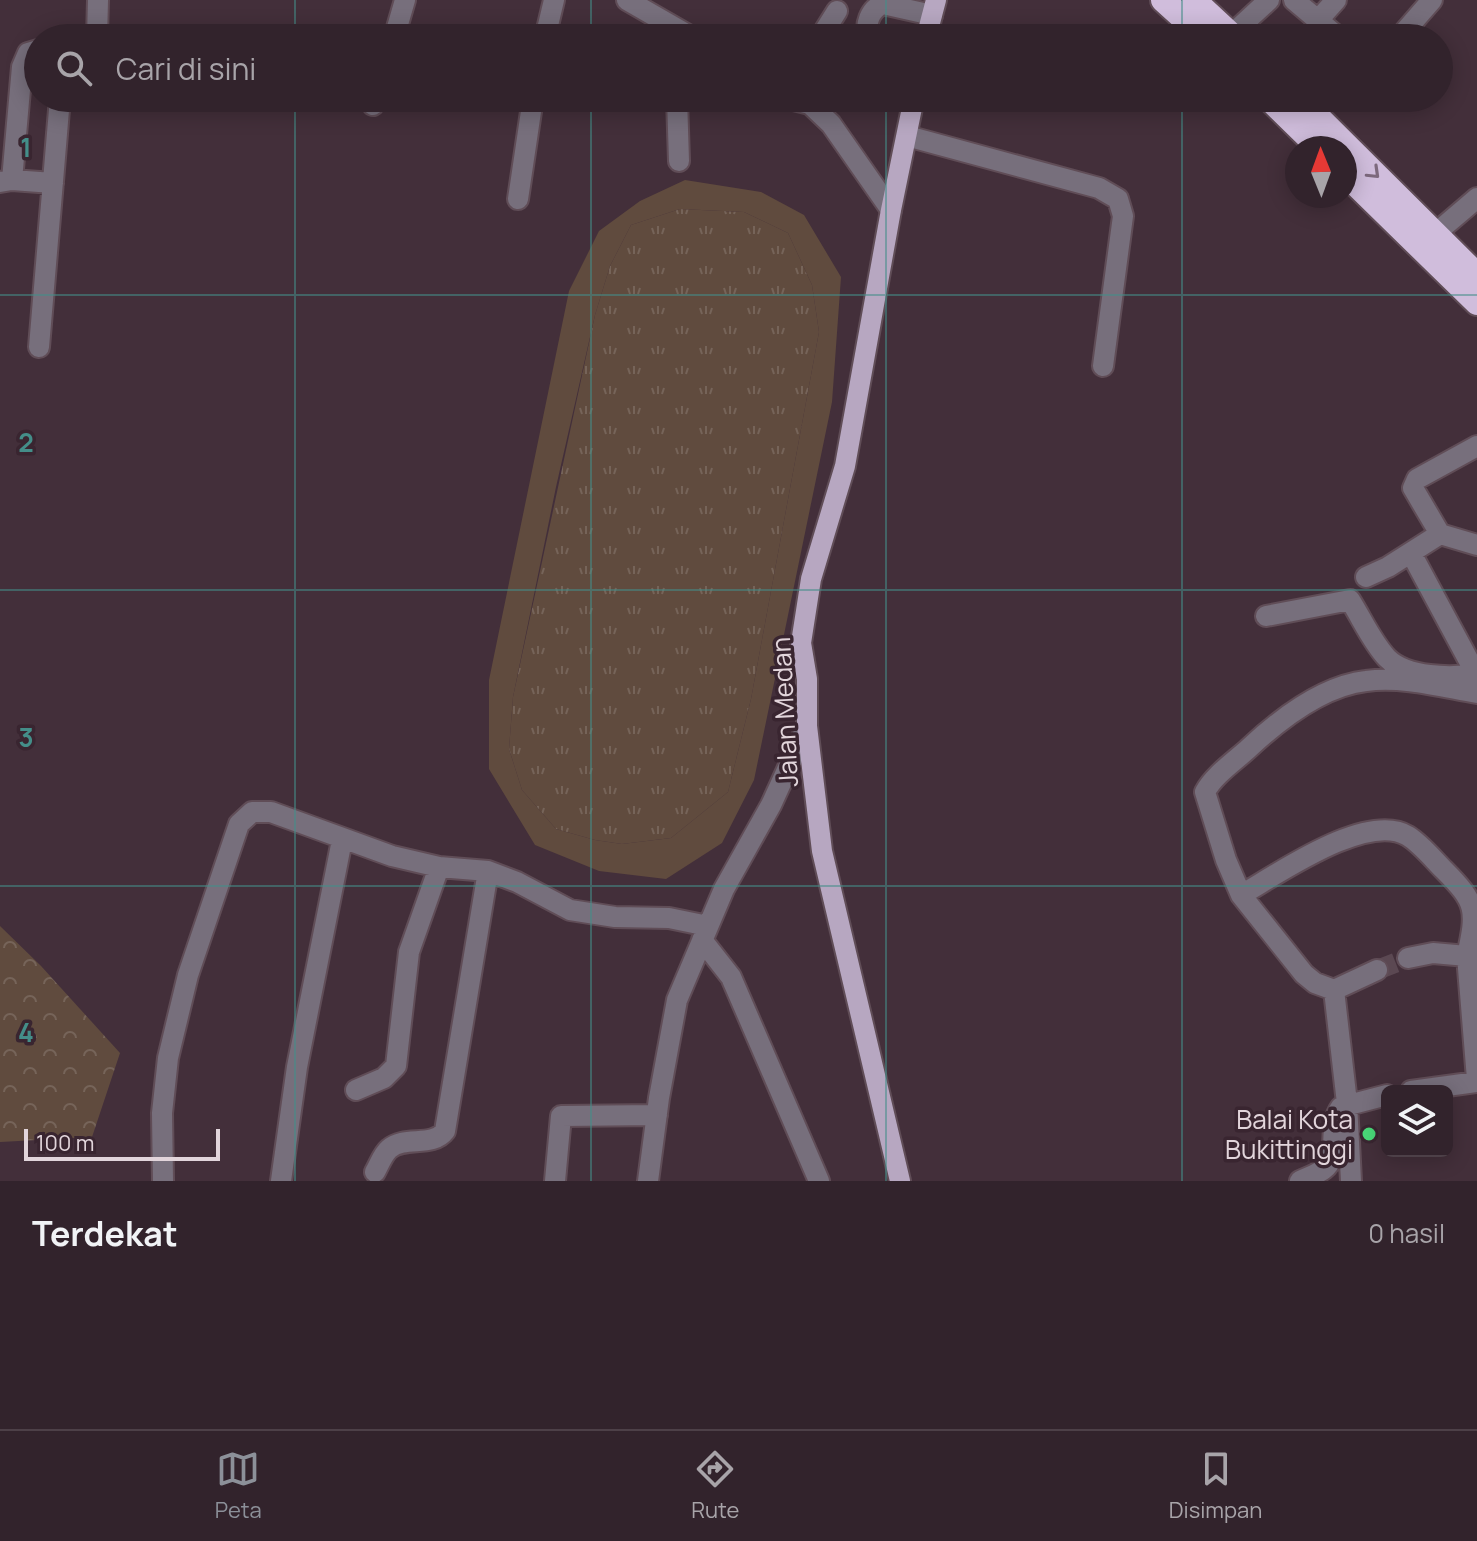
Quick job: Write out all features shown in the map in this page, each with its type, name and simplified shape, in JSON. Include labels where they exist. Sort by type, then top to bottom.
[{"type":"highway","points":[[1163,0],[1190,24]]},
{"type":"highway","points":[[1202,3],[1222,24]]},
{"type":"highway","points":[[1282,112],[1307,136]]},
{"type":"highway","points":[[1313,112],[1477,275]]},
{"type":"highway","points":[[1357,186],[1477,303]]},
{"type":"main road","name":"Jalan Medan","points":[[900,1181],[822,851],[801,643],[811,579],[845,466],[911,112]]},
{"type":"street","points":[[97,24],[98,0]]},
{"type":"street","points":[[398,24],[405,0]]},
{"type":"street","points":[[548,24],[554,0]]},
{"type":"street","points":[[627,0],[661,24]]},
{"type":"street","points":[[1245,24],[1269,0]]},
{"type":"street","points":[[1294,0],[1324,24]]},
{"type":"street","points":[[1319,19],[1336,0]]},
{"type":"street","points":[[1411,24],[1432,0]]},
{"type":"street","points":[[868,24],[874,9],[883,4],[934,7]]},
{"type":"street","points":[[829,24],[837,11]]},
{"type":"street","points":[[24,62],[6,181],[53,183]]},
{"type":"street","points":[[39,347],[59,112]]},
{"type":"street","points":[[518,199],[531,112]]},
{"type":"street","points":[[677,112],[679,161]]},
{"type":"street","points":[[818,112],[831,124],[891,210]]},
{"type":"street","points":[[907,136],[1107,191],[1118,199],[1123,216],[1103,366]]},
{"type":"street","points":[[1436,233],[1477,198]]},
{"type":"street","points":[[1477,446],[1415,482],[1414,492],[1440,534],[1477,545]]},
{"type":"street","points":[[1366,577],[1440,534]]},
{"type":"street","points":[[1266,616],[1350,600],[1386,656],[1396,665],[1437,674],[1476,674],[1411,553]]},
{"type":"street","points":[[1377,970],[1334,990],[1315,983],[1304,974],[1241,895],[1205,795],[1208,786],[1256,741],[1311,701],[1338,689],[1365,681],[1386,680],[1477,693]]},
{"type":"street","points":[[648,1181],[674,1010],[734,871],[771,805],[807,726]]},
{"type":"street","points":[[163,1181],[162,1113],[168,1058],[188,975],[239,824],[245,816],[261,810],[392,856],[439,867],[488,871],[577,912],[615,917],[669,918],[705,933],[731,977],[819,1181]]},
{"type":"street","points":[[1241,895],[1332,845],[1364,832],[1382,830],[1409,836],[1468,894],[1474,921],[1471,959],[1477,1080],[1447,1085]]},
{"type":"street","points":[[281,1181],[297,1067],[342,840]]},
{"type":"street","points":[[356,1090],[384,1078],[396,1066],[409,952],[439,867]]},
{"type":"street","points":[[375,1172],[390,1148],[437,1139],[445,1131],[488,871]]},
{"type":"street","points":[[1408,958],[1433,953],[1471,959]]},
{"type":"street","points":[[1334,990],[1347,1103],[1351,1181]]},
{"type":"street","points":[[1300,1181],[1324,1169],[1331,1161],[1335,1117],[1341,1107],[1381,1096]]},
{"type":"street","points":[[555,1181],[561,1116],[657,1115]]},
{"type":"green space","points":[[685,180],[761,192],[804,215],[841,277],[832,402],[754,780],[722,843],[666,879],[599,871],[535,845],[489,769],[489,680],[569,291],[599,231],[640,201]],"holes":[[[680,209],[744,212],[788,233],[812,285],[819,332],[751,699],[728,792],[671,838],[622,844],[595,840],[556,829],[522,790],[509,749],[513,697],[595,315],[610,266],[631,225]]]},
{"type":"green space","points":[[680,209],[744,212],[788,233],[812,285],[819,332],[751,699],[728,792],[671,838],[622,844],[556,829],[522,790],[509,749],[513,697],[595,315],[610,266],[631,225]]},
{"type":"green space","points":[[0,926],[120,1053],[92,1137],[0,1142]]},
{"type":"tunnel","points":[[1377,970],[1408,958]]},
{"type":"place","name":"Balai Kota Bukittinggi","points":[[1369,1134]]}]
